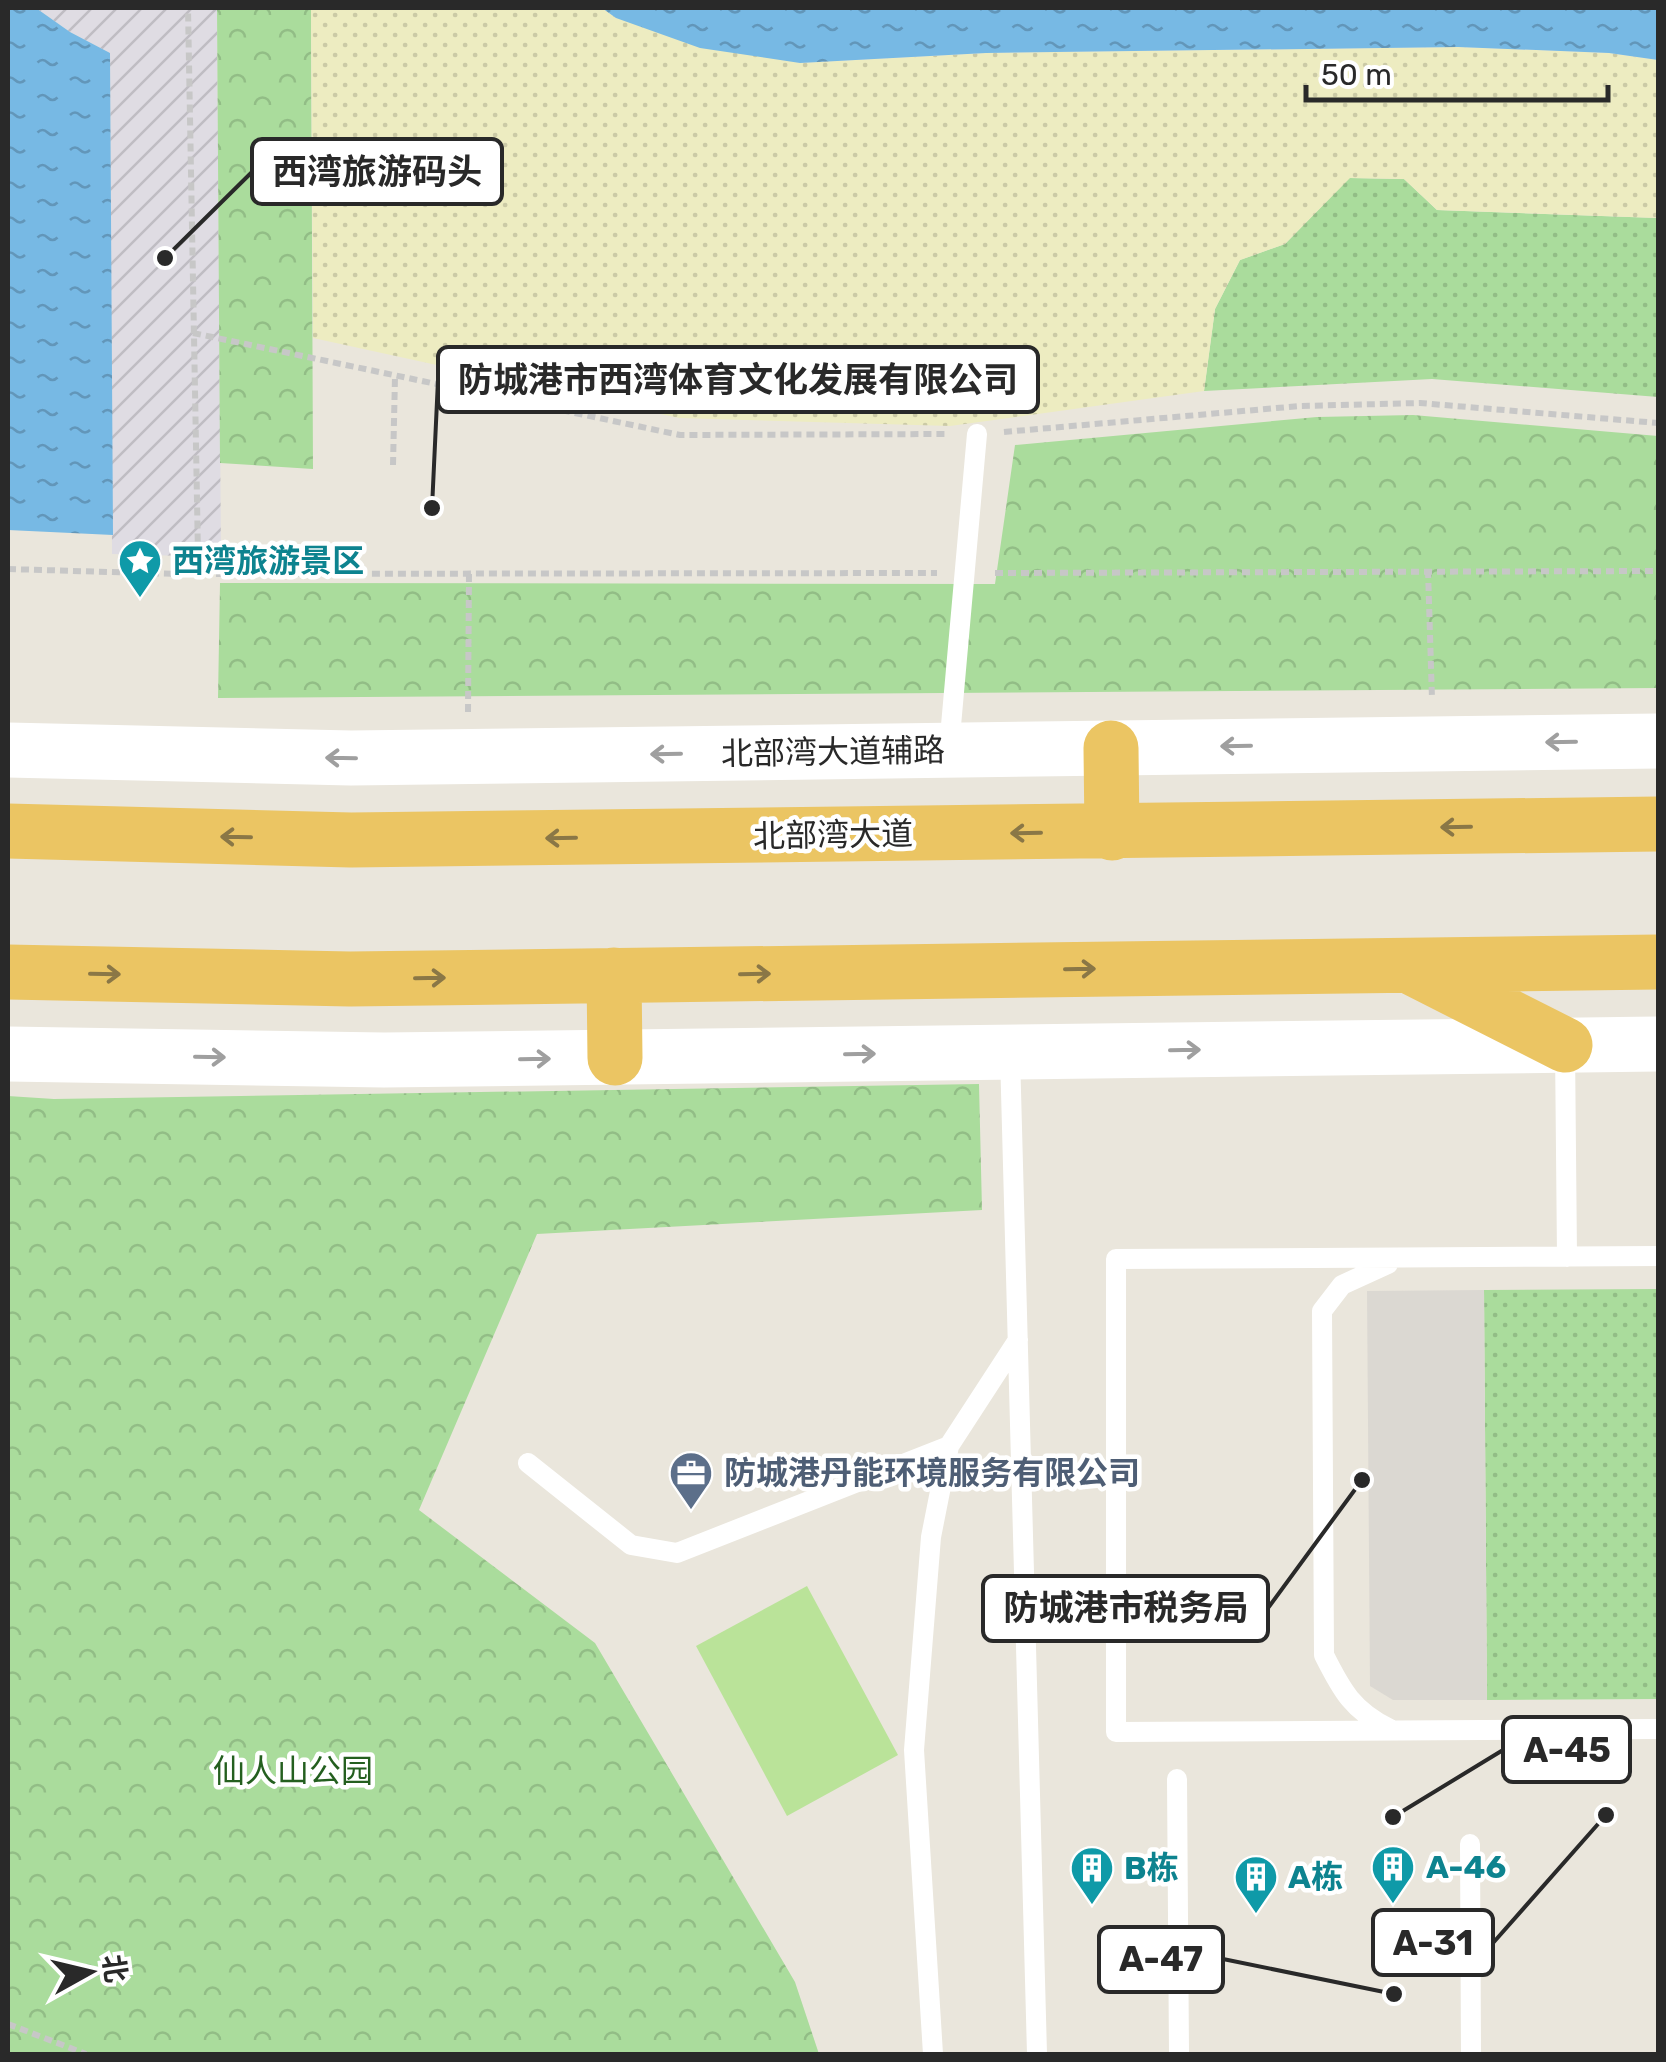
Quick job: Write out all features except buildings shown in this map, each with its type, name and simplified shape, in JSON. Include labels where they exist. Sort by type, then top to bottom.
[{"type":"highway","points":[[1111,748],[1112,832]]},
{"type":"highway","name":"北部湾大道","points":[[8,831],[351,840],[1658,824]]},
{"type":"highway","points":[[8,972],[350,979],[1658,962]]},
{"type":"highway","points":[[1408,965],[1566,1045]]},
{"type":"highway","points":[[614,976],[615,1058]]},
{"type":"main road","name":"北部湾大道辅路","points":[[8,750],[351,758],[1658,741]]},
{"type":"main road","points":[[8,1054],[384,1060],[1658,1044]]},
{"type":"lane","points":[[948,750],[977,434]]},
{"type":"lane","points":[[1566,1045],[1567,1257]]},
{"type":"lane","points":[[1010,1052],[1037,2054]]},
{"type":"lane","points":[[1658,1256],[1116,1259],[1116,1732],[1658,1729]]},
{"type":"lane","points":[[1393,1730],[1373,1721],[1345,1697],[1324,1655],[1322,1311],[1342,1284],[1404,1258]]},
{"type":"lane","points":[[933,2054],[914,1750],[931,1537],[949,1446],[1018,1340]]},
{"type":"lane","points":[[528,1463],[631,1545],[677,1553],[949,1446]]},
{"type":"lane","points":[[1177,1779],[1179,2054]]},
{"type":"lane","points":[[1470,1844],[1471,2054]]},
{"type":"path","points":[[179,574],[198,556],[188,8]]},
{"type":"path","points":[[193,333],[680,435],[977,434],[1300,406],[1420,403],[1658,423]]},
{"type":"path","points":[[393,465],[395,377]]},
{"type":"path","points":[[8,569],[179,574],[1658,572]]},
{"type":"path","points":[[1428,570],[1434,744]]},
{"type":"path","points":[[468,757],[470,574]]},
{"type":"path","points":[[8,2024],[86,2054]]},
{"type":"shaded area","points":[[36,8],[217,8],[221,557],[112,554],[110,53]]},
{"type":"shaded area","points":[[1484,1290],[1487,1700],[1393,1700],[1370,1686],[1367,1291]]},
{"type":"green space","points":[[217,8],[311,8],[313,469],[220,463]]},
{"type":"green space","points":[[1349,178],[1404,179],[1437,210],[1658,218],[1658,397],[1432,379],[1204,391],[1215,309],[1240,260],[1285,244]]},
{"type":"green space","points":[[1413,415],[1658,436],[1658,688],[218,698],[220,583],[995,584],[1015,445],[1317,417]]},
{"type":"green space","name":"仙人山公园","points":[[979,1084],[982,1210],[537,1234],[419,1510],[595,1643],[795,1982],[819,2054],[8,2054],[8,1096],[54,1099]]},
{"type":"green space","points":[[1658,1289],[1658,1699],[1487,1700],[1484,1290]]},
{"type":"green space","points":[[807,1586],[898,1755],[787,1816],[696,1646]]},
{"type":"sand","points":[[311,8],[602,8],[616,18],[800,63],[986,53],[1458,47],[1609,53],[1658,60],[1658,218],[1437,210],[1404,179],[1350,178],[1285,244],[1240,260],[1215,309],[1204,391],[950,426],[679,418],[313,338]]},
{"type":"water","points":[[8,8],[36,8],[110,53],[113,535],[8,530]]},
{"type":"water","points":[[602,8],[1658,8],[1658,60],[1609,53],[1458,47],[986,53],[800,63],[700,48],[616,18]]},
{"type":"place","name":"西湾旅游码头","points":[[165,258]]},
{"type":"place","name":"防城港市西湾体育文化发展有限公司","points":[[432,508]]},
{"type":"place","name":"西湾旅游景区","points":[[140,599]]},
{"type":"place","name":"防城港市税务局","points":[[1362,1480]]},
{"type":"place","name":"防城港丹能环境服务有限公司","points":[[691,1511]]},
{"type":"place","name":"A-31","points":[[1606,1815]]},
{"type":"place","name":"A-45","points":[[1393,1817]]},
{"type":"place","name":"A-46","points":[[1393,1905]]},
{"type":"place","name":"B栋","points":[[1092,1906]]},
{"type":"place","name":"A栋","points":[[1256,1915]]},
{"type":"place","name":"A-47","points":[[1394,1994]]}]
